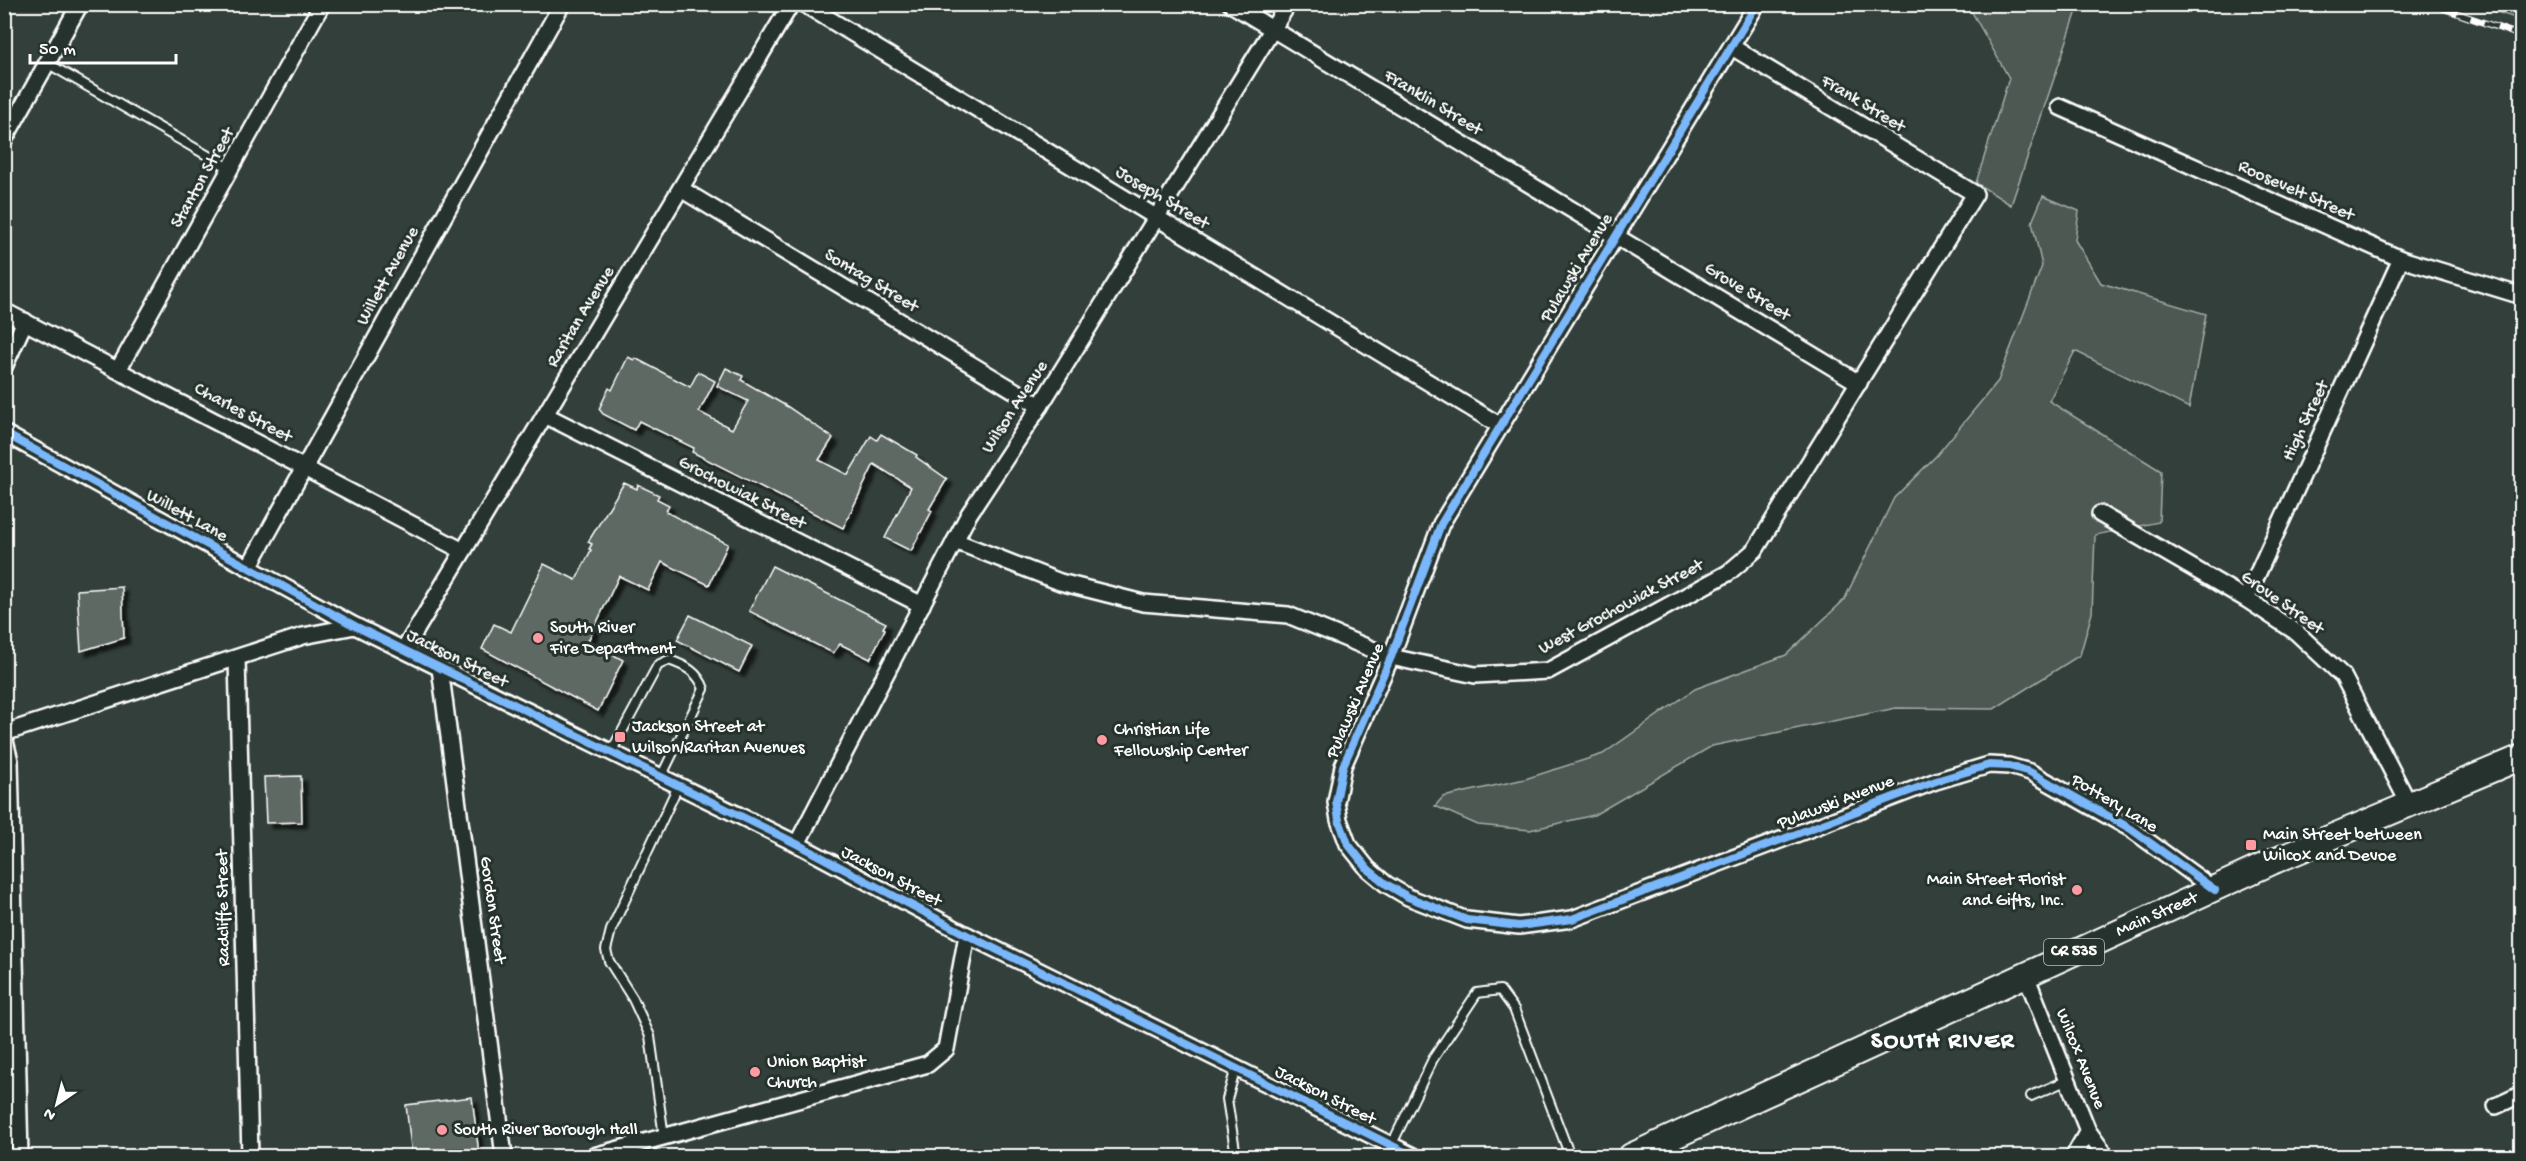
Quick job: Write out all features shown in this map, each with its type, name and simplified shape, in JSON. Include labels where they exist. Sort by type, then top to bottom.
[{"type":"main road","name":"Main Street","points":[[1631,1156],[1673,1148],[2025,974],[2215,890],[2272,862],[2522,757]]},
{"type":"street","points":[[4,140],[80,4]]},
{"type":"street","name":"Stanton Street","points":[[118,370],[322,4]]},
{"type":"street","name":"Willett Avenue","points":[[249,567],[562,4]]},
{"type":"street","name":"Raritan Avenue","points":[[404,650],[791,4]]},
{"type":"street","name":"Joseph Street","points":[[804,4],[1499,425]]},
{"type":"street","name":"Franklin Street","points":[[1231,4],[1615,235]]},
{"type":"street","name":"Wilson Avenue","points":[[797,844],[969,514],[1040,406],[1288,4]]},
{"type":"street","name":"Pulawski Avenue","points":[[1757,4],[1499,425],[1441,524],[1391,657],[1343,766],[1336,802],[1339,820],[1348,844],[1368,869],[1386,884],[1408,897],[1467,920],[1519,926],[1572,919],[1936,781],[1989,765]]},
{"type":"street","name":"Frank Street","points":[[1732,46],[1975,194]]},
{"type":"street","name":"Roosevelt Street","points":[[2060,107],[2401,259],[2522,296]]},
{"type":"street","name":"Sontag Street","points":[[681,189],[1040,406]]},
{"type":"street","name":"West Grochowiak Street","points":[[955,542],[1060,582],[1143,603],[1288,615],[1391,657],[1475,675],[1548,671],[1728,573],[1755,550],[1975,194]]},
{"type":"street","name":"Grove Street","points":[[1615,235],[1859,383]]},
{"type":"street","name":"High Street","points":[[2246,599],[2401,259]]},
{"type":"street","name":"Charles Street","points":[[4,311],[463,551]]},
{"type":"street","points":[[4,368],[25,321]]},
{"type":"street","name":"Grochowiak Street","points":[[544,415],[922,605]]},
{"type":"street","name":"Willett Lane","points":[[4,433],[355,626]]},
{"type":"street","name":"Grove Street","points":[[2100,514],[2246,599],[2296,633],[2343,676],[2409,804]]},
{"type":"street","points":[[20,1156],[10,1027],[10,761],[4,735],[303,636],[355,626]]},
{"type":"street","name":"Jackson Street","points":[[355,626],[797,844],[967,935],[1413,1156]]},
{"type":"street","name":"Radcliffe Street","points":[[237,659],[250,1156]]},
{"type":"street","name":"Gordon Street","points":[[440,668],[504,1156]]},
{"type":"street","name":"Pottery Lane","points":[[1989,765],[2009,766],[2052,783],[2131,829],[2215,890]]},
{"type":"street","points":[[594,1156],[928,1064],[945,1048],[967,935]]},
{"type":"street","name":"Wilcox Avenue","points":[[2025,974],[2088,1131],[2106,1156]]},
{"type":"street","points":[[2496,1106],[2522,1094]]},
{"type":"street","points":[[2074,1156],[2088,1131]]},
{"type":"lane","points":[[47,63],[231,169]]},
{"type":"lane","points":[[611,752],[658,665],[669,660],[692,669],[704,689],[661,777]]},
{"type":"lane","points":[[664,1137],[650,1036],[633,999],[609,961],[606,950],[611,930],[678,786]]},
{"type":"lane","points":[[1391,1146],[1433,1059],[1478,993],[1500,990],[1514,1009],[1570,1156]]},
{"type":"lane","points":[[1236,1068],[1227,1099],[1236,1156]]},
{"type":"lane","points":[[2031,1096],[2068,1080]]},
{"type":"shaded area","points":[[1968,5],[2079,5],[2011,205],[1976,183],[2009,78]]},
{"type":"shaded area","points":[[2476,5],[2521,5],[2521,20]]},
{"type":"shaded area","points":[[2043,196],[2079,211],[2075,240],[2101,283],[2206,314],[2189,408],[2075,351],[2049,401],[2161,471],[2159,522],[2095,535],[2092,613],[2080,655],[1994,709],[1896,708],[1712,746],[1594,815],[1530,830],[1478,825],[1435,806],[1443,797],[1525,779],[1603,754],[1695,689],[1786,655],[1844,600],[1894,498],[1936,456],[1998,381],[2042,266],[2032,222]]},
{"type":"building","points":[[628,357],[634,360],[635,358],[690,387],[698,372],[715,381],[699,412],[732,429],[748,401],[717,386],[726,368],[743,376],[741,380],[788,407],[833,438],[819,460],[848,475],[871,436],[877,440],[881,434],[917,455],[916,457],[947,479],[929,509],[932,511],[911,551],[885,538],[911,487],[874,464],[843,528],[692,452],[694,448],[639,421],[634,430],[603,414],[599,409],[609,388],[612,390]]},
{"type":"building","points":[[624,483],[637,489],[638,485],[659,495],[657,499],[669,505],[666,512],[728,544],[709,585],[662,562],[648,590],[619,576],[588,641],[623,660],[598,711],[482,649],[494,624],[511,632],[544,564],[576,580],[591,550],[589,549],[592,544],[588,542]]},
{"type":"building","points":[[772,566],[886,623],[870,659],[840,644],[833,653],[749,611]]},
{"type":"building","points":[[122,587],[124,638],[81,651],[77,590]]},
{"type":"building","points":[[690,615],[752,646],[739,672],[677,640]]},
{"type":"building","points":[[301,776],[302,822],[266,823],[264,777]]},
{"type":"building","name":"South River Borough Hall","points":[[472,1097],[479,1154],[412,1156],[406,1105]]},
{"type":"railway","points":[[2431,4],[2522,36]]},
{"type":"cycle path","points":[[1757,4],[1441,524],[1391,657],[1343,766],[1336,802],[1339,820],[1348,844],[1368,869],[1386,884],[1408,897],[1467,920],[1519,926],[1572,919],[1936,781],[1989,765],[2009,766],[2030,772],[2131,829],[2215,890]]},
{"type":"cycle path","points":[[4,433],[355,626],[797,844],[967,935],[1413,1156]]},
{"type":"place","name":"South River Fire Department","points":[[538,638]]},
{"type":"place","name":"Jackson Street at Wilson/Raritan Avenues","points":[[620,737]]},
{"type":"place","name":"Christian Life Fellowship Center","points":[[1102,740]]},
{"type":"place","name":"Main Street between Wilcox and Devoe","points":[[2251,845]]},
{"type":"place","name":"Main Street Florist and Gifts, Inc.","points":[[2077,890]]},
{"type":"place","name":"Union Baptist Church","points":[[755,1072]]},
{"type":"place","name":"South River Borough Hall","points":[[442,1130]]},
{"type":"district","name":"SOUTH RIVER","points":[[1943,1042]]}]
